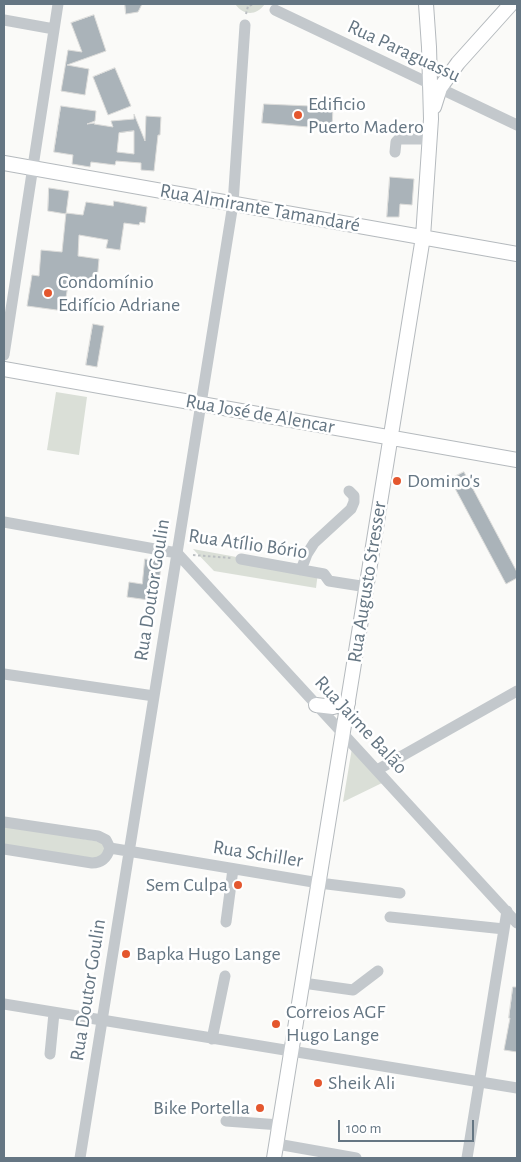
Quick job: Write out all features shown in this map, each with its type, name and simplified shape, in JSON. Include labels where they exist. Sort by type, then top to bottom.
[{"type":"main road","points":[[426,4],[429,47],[435,86]]},
{"type":"main road","points":[[435,86],[511,4]]},
{"type":"main road","points":[[429,47],[434,56],[441,62],[451,64],[458,62]]},
{"type":"main road","name":"Rua Augusto Stresser","points":[[274,1158],[423,237],[429,139],[435,86]]},
{"type":"main road","name":"Rua Almirante Tamandaré","points":[[4,163],[517,254]]},
{"type":"main road","name":"Rua José de Alencar","points":[[4,369],[517,460]]},
{"type":"main road","points":[[316,704],[333,706],[348,703]]},
{"type":"street","points":[[4,355],[58,4]]},
{"type":"street","name":"Rua Paraguassu","points":[[275,10],[517,125]]},
{"type":"street","points":[[4,20],[54,29]]},
{"type":"street","name":"Rua Doutor Goulin","points":[[80,1158],[234,204],[246,20]]},
{"type":"street","points":[[395,152],[396,142],[399,139],[429,139]]},
{"type":"street","points":[[301,570],[307,554],[314,543],[350,509],[354,502],[354,496],[349,490]]},
{"type":"street","name":"Rua Atílio Bório","points":[[4,522],[177,553]]},
{"type":"street","name":"Rua Jaime Balão","points":[[177,553],[517,923]]},
{"type":"street","name":"Rua Atílio Bório","points":[[241,559],[324,574],[329,580],[367,587]]},
{"type":"street","points":[[4,674],[154,696]]},
{"type":"street","points":[[377,770],[517,691]]},
{"type":"street","name":"Rua Schiller","points":[[4,822],[98,836],[106,840],[110,848],[129,852],[319,883],[400,893]]},
{"type":"street","points":[[4,850],[98,863],[105,858],[110,848]]},
{"type":"street","points":[[226,922],[233,869]]},
{"type":"street","points":[[468,1158],[507,911]]},
{"type":"street","points":[[390,917],[504,929]]},
{"type":"street","points":[[303,983],[353,990],[378,971]]},
{"type":"street","points":[[212,1038],[226,976]]},
{"type":"street","points":[[4,1004],[517,1088]]},
{"type":"street","points":[[50,1054],[54,1013]]},
{"type":"street","points":[[226,1120],[280,1126]]},
{"type":"street","points":[[276,1144],[356,1158]]},
{"type":"path","points":[[246,20],[248,6],[254,4]]},
{"type":"path","name":"Rua Atílio Bório","points":[[177,553],[241,559]]},
{"type":"shaded area","points":[[235,4],[265,4],[258,11],[250,13],[242,11]]},
{"type":"shaded area","points":[[56,392],[87,397],[79,455],[47,450]]},
{"type":"shaded area","points":[[193,549],[318,572],[316,588],[214,571]]},
{"type":"shaded area","points":[[352,748],[382,783],[343,802]]},
{"type":"shaded area","points":[[4,826],[102,842],[105,850],[99,859],[4,845]]},
{"type":"building","points":[[125,4],[142,4],[138,12],[126,14]]},
{"type":"building","points":[[94,15],[106,51],[67,65],[89,69],[85,95],[61,91],[68,50],[82,52],[71,23]]},
{"type":"building","points":[[115,68],[131,106],[108,115],[93,77]]},
{"type":"building","name":"Edificio Puerto Madero","points":[[264,104],[333,107],[332,129],[262,123]]},
{"type":"building","points":[[61,106],[96,111],[95,121],[87,124],[95,123],[113,127],[111,121],[134,119],[134,114],[145,141],[146,116],[161,117],[154,171],[141,170],[141,163],[116,161],[115,165],[91,162],[90,167],[72,164],[73,155],[54,152]],"holes":[[[134,131],[134,154],[117,152],[119,133]]]},
{"type":"building","points":[[390,177],[414,179],[412,205],[400,204],[399,217],[387,217]]},
{"type":"building","points":[[49,188],[69,191],[66,214],[48,211]]},
{"type":"building","points":[[114,201],[147,207],[145,223],[140,222],[139,225],[124,223],[120,250],[106,248],[108,240],[79,235],[78,256],[99,259],[97,281],[69,278],[64,311],[27,306],[32,275],[39,276],[41,250],[62,252],[66,213],[83,215],[86,202],[113,206]]},
{"type":"building","points":[[93,324],[104,326],[97,367],[86,365]]},
{"type":"building","points":[[464,472],[517,572],[517,578],[506,584],[450,479]]},
{"type":"building","points":[[145,559],[162,561],[156,601],[127,597],[129,582],[142,584]]},
{"type":"building","points":[[513,987],[517,987],[517,1052],[504,1050]]},
{"type":"place","name":"Edificio Puerto Madero","points":[[298,115]]},
{"type":"place","name":"Condomínio Edifício Adriane","points":[[48,293]]},
{"type":"place","name":"Domino's","points":[[397,481]]},
{"type":"place","name":"Sem Culpa","points":[[238,885]]},
{"type":"place","name":"Bapka Hugo Lange","points":[[126,954]]},
{"type":"place","name":"Correios AGF Hugo Lange","points":[[276,1024]]},
{"type":"place","name":"Sheik Ali","points":[[318,1083]]},
{"type":"place","name":"Bike Portella","points":[[260,1108]]}]
